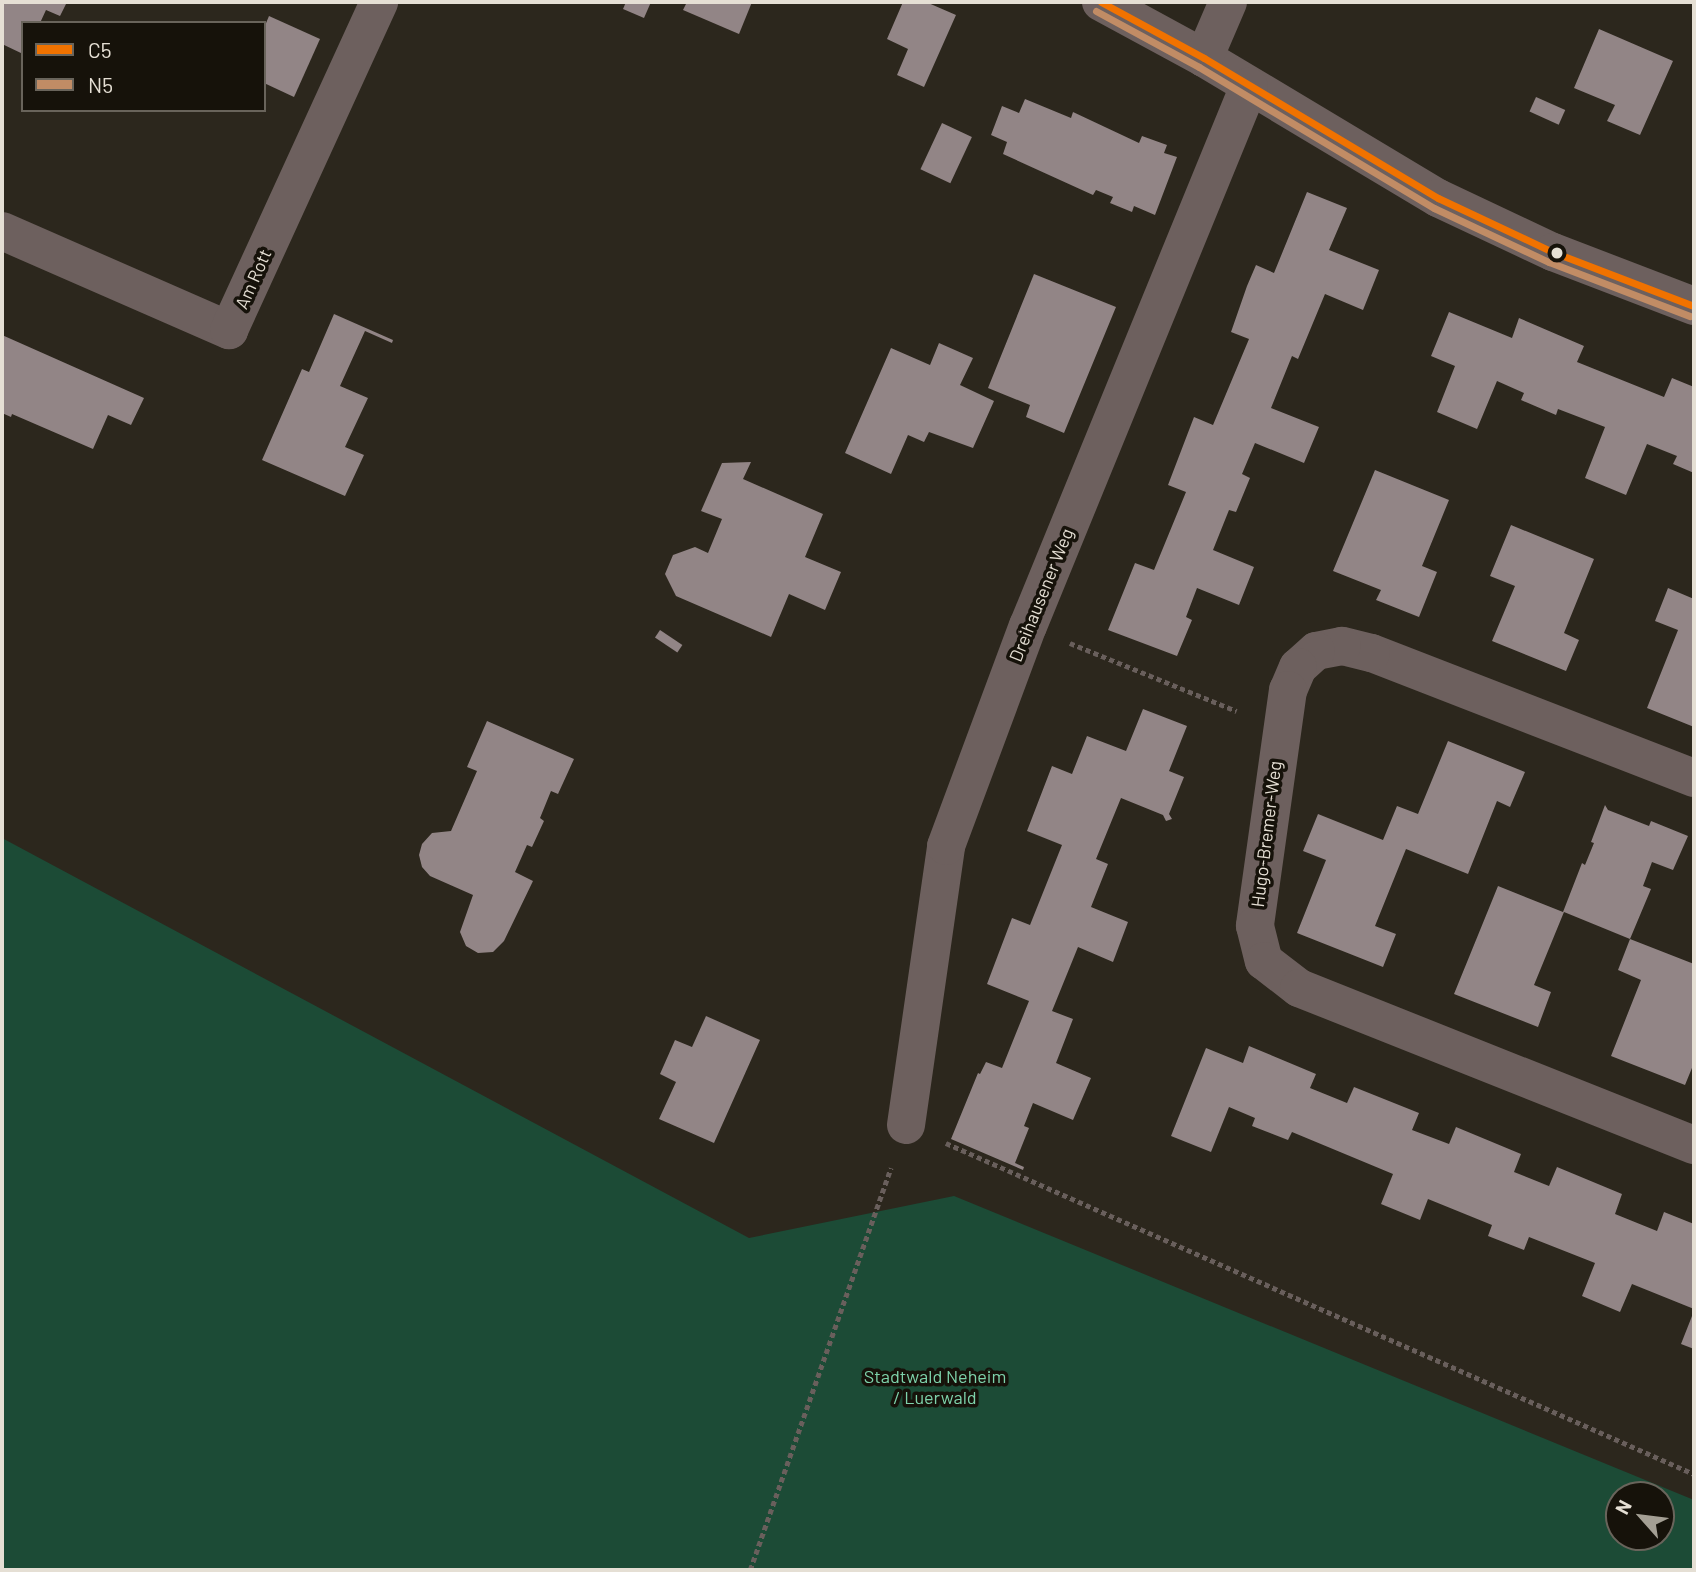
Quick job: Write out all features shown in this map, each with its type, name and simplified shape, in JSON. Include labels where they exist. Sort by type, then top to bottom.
[{"type":"street","name":"Am Rott","points":[[2,231],[229,330],[379,2]]},
{"type":"street","points":[[1101,2],[1204,58],[1438,198],[1553,252],[1694,306]]},
{"type":"street","points":[[1204,58],[1228,2]]},
{"type":"street","name":"Dreihausener Weg","points":[[906,1125],[946,846],[1028,625],[1249,86]]},
{"type":"street","name":"Hugo-Bremer-Weg","points":[[1694,778],[1371,653],[1342,646],[1317,651],[1298,667],[1288,690],[1280,729],[1255,926],[1264,961],[1299,988],[1694,1144]]},
{"type":"path","points":[[1028,625],[1280,729]]},
{"type":"path","points":[[750,1570],[906,1125],[1694,1474]]},
{"type":"green space","name":"Stadtwald Neheim / Luerwald","points":[[2,838],[749,1238],[954,1196],[1648,1481],[1605,1481],[1605,1551],[1675,1551],[1675,1492],[1694,1500],[1694,1570],[2,1570]]},
{"type":"building","points":[[2,2],[67,2],[60,16],[46,10],[41,21],[21,21],[21,53],[2,44]]},
{"type":"building","points":[[626,2],[651,2],[644,18],[623,9]]},
{"type":"building","points":[[687,2],[752,2],[739,34],[683,10]]},
{"type":"building","points":[[903,2],[926,2],[956,15],[924,87],[897,75],[908,49],[887,39]]},
{"type":"building","points":[[269,16],[320,39],[294,97],[266,84],[266,23]]},
{"type":"building","points":[[1599,29],[1673,61],[1640,135],[1607,121],[1615,105],[1574,88]]},
{"type":"building","points":[[1536,97],[1565,110],[1559,125],[1529,112]]},
{"type":"building","points":[[1025,99],[1071,118],[1073,112],[1139,143],[1142,136],[1167,145],[1164,153],[1177,157],[1155,215],[1134,206],[1132,212],[1110,203],[1113,197],[1096,190],[1093,195],[1003,154],[1007,142],[991,135],[1002,106],[1019,113]]},
{"type":"building","points":[[942,123],[972,137],[950,183],[920,169]]},
{"type":"building","points":[[1307,192],[1347,208],[1329,250],[1379,270],[1363,310],[1325,294],[1298,359],[1292,356],[1271,408],[1319,427],[1304,463],[1255,443],[1242,474],[1250,478],[1236,512],[1229,510],[1213,550],[1254,567],[1239,605],[1197,588],[1186,617],[1192,620],[1177,656],[1108,630],[1135,563],[1154,570],[1186,492],[1168,485],[1194,417],[1213,425],[1249,339],[1231,332],[1247,286],[1256,265],[1274,273]]},
{"type":"building","points":[[1034,274],[1116,307],[1064,433],[1026,417],[1030,405],[988,388]]},
{"type":"building","points":[[1449,312],[1512,338],[1519,318],[1584,346],[1577,362],[1664,397],[1672,378],[1694,387],[1694,473],[1673,464],[1677,456],[1647,444],[1626,495],[1585,478],[1605,427],[1558,409],[1556,415],[1521,400],[1524,393],[1497,381],[1477,429],[1437,412],[1455,366],[1431,356]]},
{"type":"building","points":[[334,314],[393,340],[392,343],[365,331],[340,386],[368,398],[345,447],[364,455],[345,496],[262,460],[302,369],[309,372]]},
{"type":"building","points":[[2,335],[144,398],[131,425],[108,415],[93,449],[12,414],[11,417],[2,413]]},
{"type":"building","points":[[939,343],[973,358],[960,385],[994,401],[973,448],[929,432],[924,442],[908,435],[891,474],[845,453],[891,348],[930,365]]},
{"type":"building","points":[[751,462],[743,479],[823,514],[805,557],[841,572],[825,610],[789,594],[771,637],[676,596],[665,574],[673,555],[695,547],[708,553],[722,519],[701,511],[722,463]]},
{"type":"building","points":[[1375,470],[1449,500],[1422,566],[1437,572],[1419,617],[1376,600],[1381,590],[1333,571]]},
{"type":"building","points":[[1511,525],[1594,559],[1564,633],[1579,640],[1566,671],[1492,641],[1515,586],[1490,576]]},
{"type":"building","points":[[1668,588],[1694,599],[1694,727],[1647,708],[1678,630],[1655,621]]},
{"type":"building","points":[[660,630],[682,645],[677,653],[655,637]]},
{"type":"building","points":[[1143,709],[1187,726],[1169,771],[1184,777],[1169,814],[1172,819],[1166,821],[1163,815],[1121,798],[1096,859],[1108,864],[1091,907],[1128,922],[1113,962],[1078,947],[1052,1011],[1073,1019],[1056,1063],[1091,1078],[1073,1120],[1033,1103],[1024,1126],[1029,1128],[1015,1163],[1024,1167],[1023,1170],[951,1139],[978,1073],[980,1074],[986,1062],[1002,1068],[1029,1001],[987,984],[1012,918],[1030,925],[1062,845],[1027,831],[1052,766],[1072,774],[1087,736],[1126,751]]},
{"type":"building","points":[[487,721],[574,759],[558,794],[551,791],[540,818],[544,821],[532,847],[527,845],[515,872],[533,881],[504,941],[493,952],[478,953],[466,946],[460,932],[473,895],[430,876],[422,867],[419,855],[422,844],[432,833],[451,831],[477,771],[467,767]]},
{"type":"building","points":[[1448,741],[1525,772],[1510,807],[1497,801],[1468,874],[1406,849],[1375,926],[1396,934],[1383,967],[1297,933],[1326,860],[1303,851],[1318,814],[1383,840],[1397,806],[1418,814]]},
{"type":"building","points":[[1605,805],[1608,810],[1649,826],[1651,821],[1688,836],[1673,870],[1652,862],[1643,886],[1651,889],[1630,939],[1564,912],[1534,985],[1551,992],[1538,1027],[1454,994],[1498,886],[1563,912],[1582,863],[1585,865],[1594,843],[1591,842]]},
{"type":"building","points":[[1630,939],[1694,964],[1694,1063],[1685,1085],[1611,1056],[1641,980],[1618,970]]},
{"type":"building","points":[[706,1016],[760,1040],[714,1143],[659,1119],[676,1082],[660,1074],[675,1040],[692,1047]]},
{"type":"building","points":[[1249,1046],[1316,1074],[1310,1088],[1347,1103],[1354,1087],[1419,1113],[1412,1130],[1449,1144],[1456,1127],[1521,1154],[1514,1172],[1549,1186],[1557,1167],[1622,1194],[1615,1214],[1657,1231],[1664,1212],[1694,1224],[1694,1309],[1632,1284],[1620,1312],[1582,1296],[1595,1263],[1529,1237],[1524,1250],[1488,1236],[1492,1225],[1428,1199],[1420,1220],[1381,1204],[1393,1174],[1292,1132],[1288,1140],[1252,1126],[1255,1118],[1229,1107],[1211,1152],[1171,1136],[1206,1048],[1243,1063]]},
{"type":"building","points":[[1694,1311],[1694,1349],[1681,1344]]},
{"type":"transit line","name":"C5","points":[[1101,2],[1204,58],[1438,198],[1553,252],[1694,306]]},
{"type":"transit line","name":"N5","points":[[1096,11],[1199,67],[1434,208],[1549,262],[1690,316]]}]
